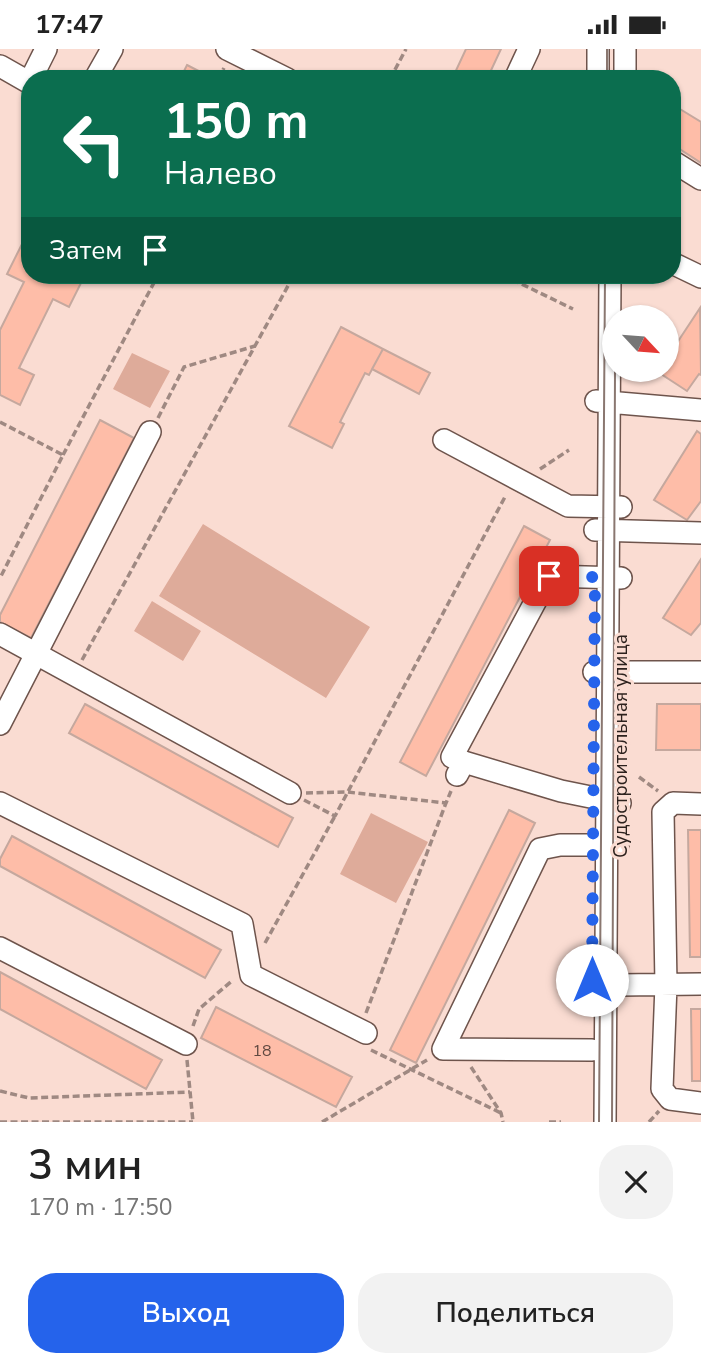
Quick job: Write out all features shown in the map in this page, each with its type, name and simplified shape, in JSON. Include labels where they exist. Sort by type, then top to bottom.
[{"type":"street","points":[[36,70],[46,49]]},
{"type":"street","points":[[100,70],[112,49]]},
{"type":"street","points":[[227,49],[269,70]]},
{"type":"street","points":[[519,70],[529,49]]},
{"type":"street","points":[[598,49],[598,70]]},
{"type":"street","points":[[611,70],[612,49]]},
{"type":"street","points":[[625,49],[625,70]]},
{"type":"street","points":[[0,66],[21,76]]},
{"type":"street","points":[[681,167],[701,179]]},
{"type":"street","points":[[681,267],[701,277]]},
{"type":"street","name":"Судостроительная улица","points":[[592,1122],[592,1050],[606,844],[609,530],[609,401],[598,284]]},
{"type":"street","points":[[610,284],[609,401],[701,410]]},
{"type":"street","points":[[623,284],[623,305]]},
{"type":"street","name":"Судостроительная улица","points":[[609,401],[617,382]]},
{"type":"street","points":[[0,724],[150,432]]},
{"type":"street","points":[[444,440],[568,506],[609,507]]},
{"type":"street","points":[[609,530],[701,533]]},
{"type":"street","points":[[607,802],[460,768],[452,757],[549,576],[608,577]]},
{"type":"street","points":[[0,634],[290,793]]},
{"type":"street","points":[[608,672],[701,673]]},
{"type":"street","points":[[0,803],[242,924],[251,975],[363,1031]]},
{"type":"street","points":[[701,804],[673,803],[663,812],[666,985],[662,1089],[670,1099],[701,1103]]},
{"type":"street","points":[[592,1050],[443,1049],[540,849],[606,844],[605,1122]]},
{"type":"street","name":"Судостроительная улица","points":[[606,844],[619,985],[618,1122]]},
{"type":"street","points":[[0,948],[186,1044]]},
{"type":"street","points":[[619,985],[701,984]]},
{"type":"path","points":[[395,70],[406,49]]},
{"type":"path","points":[[0,578],[153,284]]},
{"type":"path","points":[[74,674],[289,284]]},
{"type":"path","points":[[521,284],[572,309]]},
{"type":"path","points":[[150,432],[184,367],[255,346]]},
{"type":"path","points":[[0,422],[62,455]]},
{"type":"path","points":[[290,793],[335,816],[508,491]]},
{"type":"path","points":[[363,1031],[460,768]]},
{"type":"path","points":[[290,793],[347,792],[446,803]]},
{"type":"path","points":[[322,1122],[411,1071],[443,1049]]},
{"type":"path","points":[[469,1049],[469,1064],[501,1113],[503,1122]]},
{"type":"path","points":[[0,1091],[30,1098],[190,1093]]},
{"type":"path","points":[[0,1122],[193,1122]]},
{"type":"path","points":[[549,1122],[561,1122]]},
{"type":"shaded area","points":[[132,353],[170,371],[150,408],[113,389]]},
{"type":"shaded area","points":[[203,524],[370,627],[326,698],[159,596]]},
{"type":"shaded area","points":[[152,601],[201,631],[183,661],[134,631]]},
{"type":"shaded area","points":[[371,813],[428,842],[396,903],[340,874]]},
{"type":"building","points":[[466,49],[501,49],[491,70],[456,70]]},
{"type":"building","points":[[681,110],[701,122],[701,163],[681,150]]},
{"type":"building","points":[[21,246],[21,281],[7,274]]},
{"type":"building","points":[[23,284],[80,284],[69,307],[53,299],[19,368],[34,375],[20,405],[0,395],[0,330]]},
{"type":"building","points":[[700,308],[701,375],[699,374],[687,391],[673,382],[679,382],[679,340]]},
{"type":"building","points":[[341,327],[383,349],[369,375],[365,373],[340,422],[344,424],[332,448],[289,426]]},
{"type":"building","points":[[383,349],[430,373],[419,394],[372,369]]},
{"type":"building","points":[[100,420],[134,438],[31,638],[0,622],[0,615]]},
{"type":"building","points":[[697,431],[701,434],[701,501],[687,520],[654,500]]},
{"type":"building","points":[[524,526],[550,540],[426,776],[400,762]]},
{"type":"building","points":[[701,559],[701,623],[691,635],[663,618]]},
{"type":"building","points":[[85,704],[293,818],[278,847],[69,733]]},
{"type":"building","points":[[657,704],[701,704],[701,750],[656,750]]},
{"type":"building","points":[[509,810],[535,823],[416,1063],[390,1050]]},
{"type":"building","points":[[688,830],[701,830],[701,957],[690,957]]},
{"type":"building","points":[[12,836],[221,950],[205,978],[0,866],[0,859]]},
{"type":"building","points":[[0,972],[162,1060],[146,1089],[0,1009]]},
{"type":"building","points":[[216,1007],[352,1077],[336,1107],[201,1038]]},
{"type":"building","points":[[691,1009],[701,1009],[701,1081],[692,1081]]},
{"type":"tram line","points":[[607,49],[607,70]]},
{"type":"tram line","points":[[599,1122],[605,284]]},
{"type":"tram line","points":[[612,1122],[615,382]]},
{"type":"route","points":[[549,576],[595,577],[592,980]]}]
